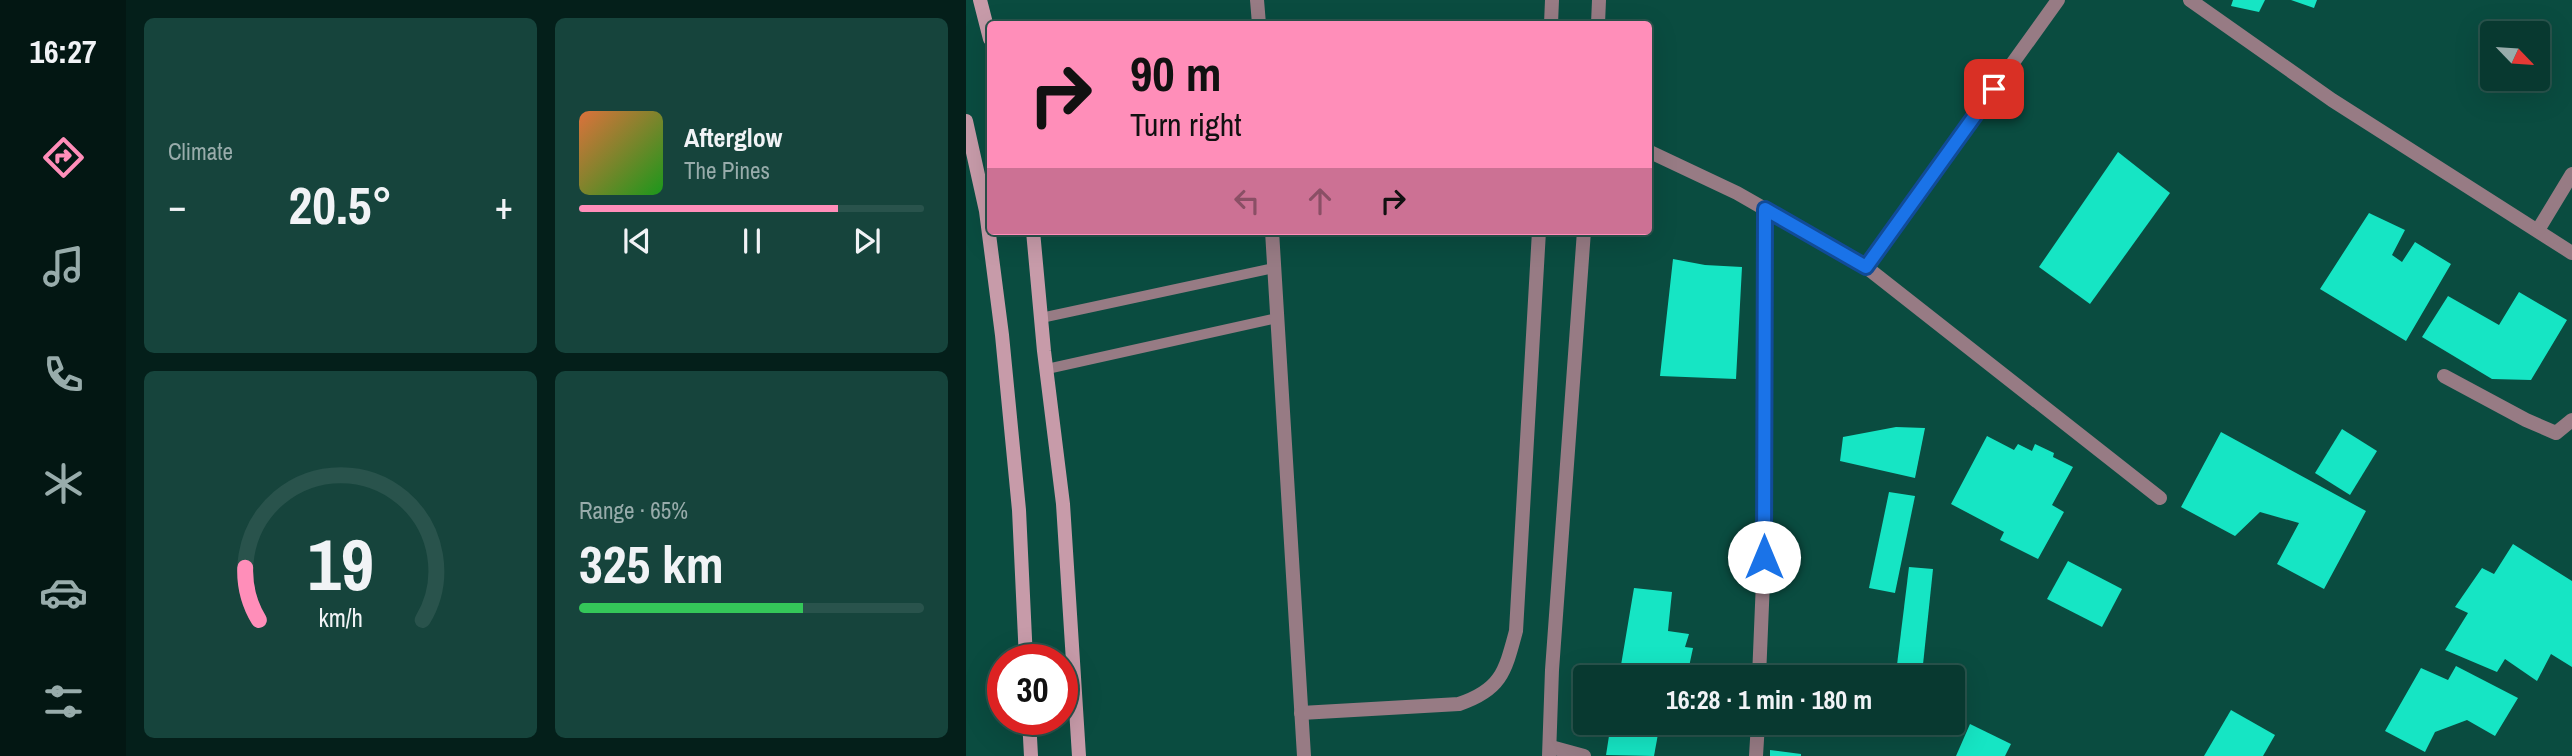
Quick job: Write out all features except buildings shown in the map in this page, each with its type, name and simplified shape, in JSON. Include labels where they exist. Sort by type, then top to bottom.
[{"type":"main road","points":[[980,0],[987,27]]},
{"type":"main road","points":[[966,121],[987,218]]},
{"type":"main road","points":[[989,235],[1003,335],[1018,510],[1025,644]]},
{"type":"main road","points":[[1033,235],[1046,369],[1063,504],[1079,756]]},
{"type":"main road","points":[[1030,735],[1031,756]]},
{"type":"street","points":[[1257,0],[1259,21]]},
{"type":"street","points":[[1551,21],[1552,0]]},
{"type":"street","points":[[1598,21],[1599,0]]},
{"type":"street","points":[[1866,267],[2058,0]]},
{"type":"street","points":[[2190,0],[2332,100],[2572,253]]},
{"type":"street","points":[[1652,153],[1737,193],[1866,267],[2160,498]]},
{"type":"street","points":[[2538,230],[2572,174]]},
{"type":"street","points":[[1760,665],[1764,557],[1765,209]]},
{"type":"street","points":[[1272,235],[1304,756]]},
{"type":"street","points":[[1301,713],[1459,704],[1482,696],[1499,679],[1509,659],[1516,631],[1539,235]]},
{"type":"street","points":[[1584,235],[1553,657],[1550,752],[1584,756]]},
{"type":"street","points":[[2444,376],[2556,433],[2572,420]]},
{"type":"street","points":[[1756,756],[1757,735]]},
{"type":"lane","points":[[1041,318],[1274,268]]},
{"type":"lane","points":[[1046,369],[1277,318]]},
{"type":"route","points":[[1764,557],[1765,209],[1866,267],[1994,89]]}]
